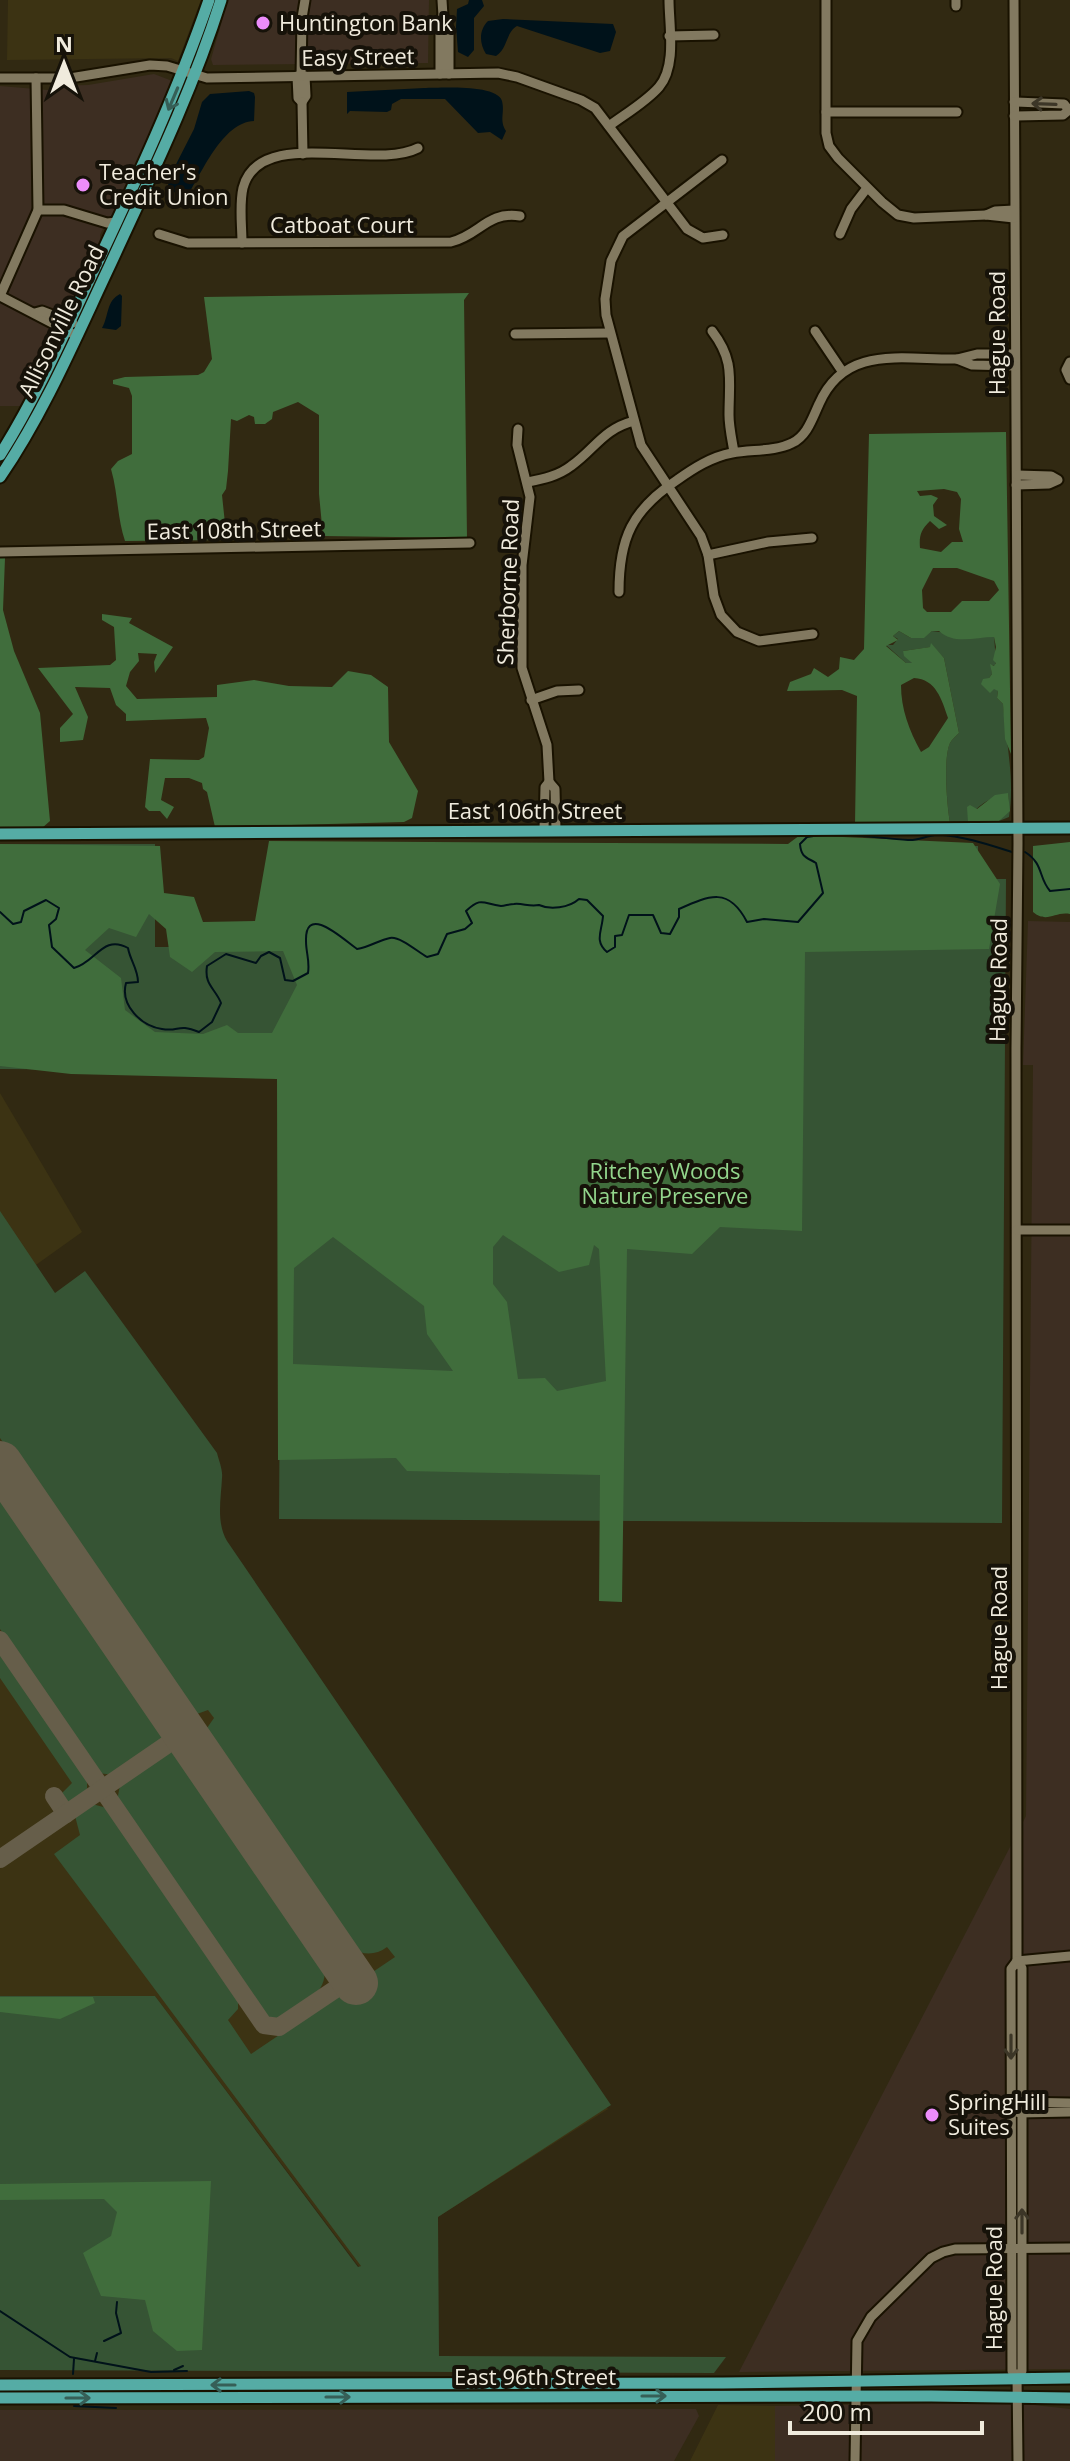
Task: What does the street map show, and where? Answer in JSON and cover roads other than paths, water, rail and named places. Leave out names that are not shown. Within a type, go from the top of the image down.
[{"type":"main road","name":"Allisonville Road","points":[[0,477],[36,419],[109,239],[190,75],[209,0]]},
{"type":"main road","name":"Allisonville Road","points":[[0,455],[73,329],[190,75],[221,0]]},
{"type":"main road","name":"East 106th Street","points":[[0,834],[1070,828]]},
{"type":"main road","name":"East 96th Street","points":[[0,2385],[790,2383],[1070,2378]]},
{"type":"main road","points":[[748,2397],[751,2390],[790,2383]]},
{"type":"main road","points":[[551,2397],[584,2391],[622,2391],[626,2384]]},
{"type":"main road","name":"East 96th Street","points":[[0,2398],[1070,2398]]},
{"type":"street","points":[[303,154],[302,102],[298,98],[305,0]]},
{"type":"street","points":[[442,0],[443,16],[449,30],[445,74]]},
{"type":"street","points":[[609,126],[659,87],[668,65],[669,0]]},
{"type":"street","points":[[826,0],[826,133],[829,146],[893,212],[907,217],[965,218],[995,211],[1014,214]]},
{"type":"street","name":"Hague Road","points":[[1014,0],[1018,828],[1017,1961],[1011,1969],[1022,2371],[1017,2377],[1018,2461]]},
{"type":"street","points":[[669,36],[714,35]]},
{"type":"street","name":"Easy Street","points":[[0,78],[79,77],[150,65],[167,66],[190,75],[498,73],[517,77],[585,101],[595,108],[692,233],[711,238],[723,235]]},
{"type":"street","points":[[36,78],[38,210],[0,296],[35,313],[42,311],[73,329]]},
{"type":"street","points":[[1014,102],[1064,104],[1070,110],[1063,115],[1014,116]]},
{"type":"street","points":[[826,112],[957,112]]},
{"type":"street","points":[[242,243],[242,194],[251,171],[271,157],[397,154],[418,148]]},
{"type":"street","points":[[722,160],[628,231],[615,249],[605,304],[610,333],[647,456],[699,532],[708,555],[721,615],[732,629],[759,641],[813,634]]},
{"type":"street","points":[[840,234],[851,209],[867,188]]},
{"type":"street","points":[[38,210],[64,210],[107,223],[117,222]]},
{"type":"street","name":"Catboat Court","points":[[159,234],[181,243],[451,242],[468,236],[494,217],[508,214],[520,216]]},
{"type":"street","points":[[82,216],[104,229],[109,239]]},
{"type":"street","points":[[712,331],[725,351],[730,368],[729,417],[734,452]]},
{"type":"street","points":[[815,331],[842,371]]},
{"type":"street","points":[[515,334],[610,333]]},
{"type":"street","points":[[619,592],[620,555],[629,529],[645,505],[667,486],[703,464],[734,452],[780,447],[800,438],[826,389],[842,371],[860,362],[876,360],[957,359],[977,354],[1015,354]]},
{"type":"street","points":[[957,359],[972,365],[1015,366]]},
{"type":"street","points":[[1070,362],[1066,370],[1070,379]]},
{"type":"street","points":[[528,482],[551,477],[568,468],[605,433],[634,421]]},
{"type":"street","name":"Sherborne Road","points":[[518,429],[517,445],[528,482],[530,508],[522,565],[522,668],[547,745],[549,782],[555,789],[550,830]]},
{"type":"street","points":[[1016,480],[1049,484],[1070,480]]},
{"type":"street","points":[[708,555],[759,543],[812,538]]},
{"type":"street","name":"East 108th Street","points":[[0,552],[470,543]]},
{"type":"street","points":[[531,700],[557,691],[579,690]]},
{"type":"street","points":[[1017,1230],[1070,1230]]},
{"type":"street","points":[[1017,1961],[1070,1956]]},
{"type":"street","points":[[1017,2108],[1070,2103]]},
{"type":"street","points":[[1017,2108],[1070,2112]]},
{"type":"street","points":[[855,2461],[855,2380],[859,2333],[871,2317],[931,2258],[951,2249],[1070,2248]]},
{"type":"waterway","points":[[0,912],[13,924],[21,922],[24,911],[46,900],[59,908],[56,919],[49,925],[52,947],[74,968],[112,944],[128,948],[138,977],[138,982],[126,983],[125,991],[134,1013],[154,1027],[168,1030],[186,1028],[199,1032],[212,1022],[221,1003],[209,982],[207,966],[226,954],[256,963],[269,952],[280,958],[285,980],[293,981],[308,973],[306,941],[307,930],[312,925],[327,927],[357,949],[394,938],[427,957],[438,954],[447,934],[465,929],[472,923],[466,911],[476,904],[554,908],[579,899],[587,900],[603,916],[600,940],[607,952],[615,947],[615,936],[622,935],[629,915],[653,915],[661,933],[670,934],[679,917],[679,909],[709,898],[718,897],[733,903],[747,922],[764,919],[798,922],[823,893],[816,863],[802,852],[800,844],[807,837],[844,835],[912,840],[934,835],[948,836],[1012,852]]},
{"type":"waterway","points":[[1025,852],[1035,861],[1050,891],[1070,889]]},
{"type":"waterway","points":[[104,2341],[121,2333],[117,2302]]},
{"type":"waterway","points":[[0,2311],[70,2357],[151,2372],[187,2371]]},
{"type":"waterway","points":[[95,2361],[97,2353]]},
{"type":"waterway","points":[[73,2374],[74,2359]]},
{"type":"waterway","points":[[174,2370],[183,2366]]},
{"type":"waterway","points":[[74,2406],[116,2408]]},
{"type":"place","name":"Huntington Bank","points":[[263,23]]},
{"type":"place","name":"Teacher's Credit Union","points":[[83,185]]},
{"type":"place","name":"SpringHill Suites","points":[[932,2115]]},
{"type":"park label","name":"Ritchey Woods Nature Preserve","points":[[665,1184]]}]
